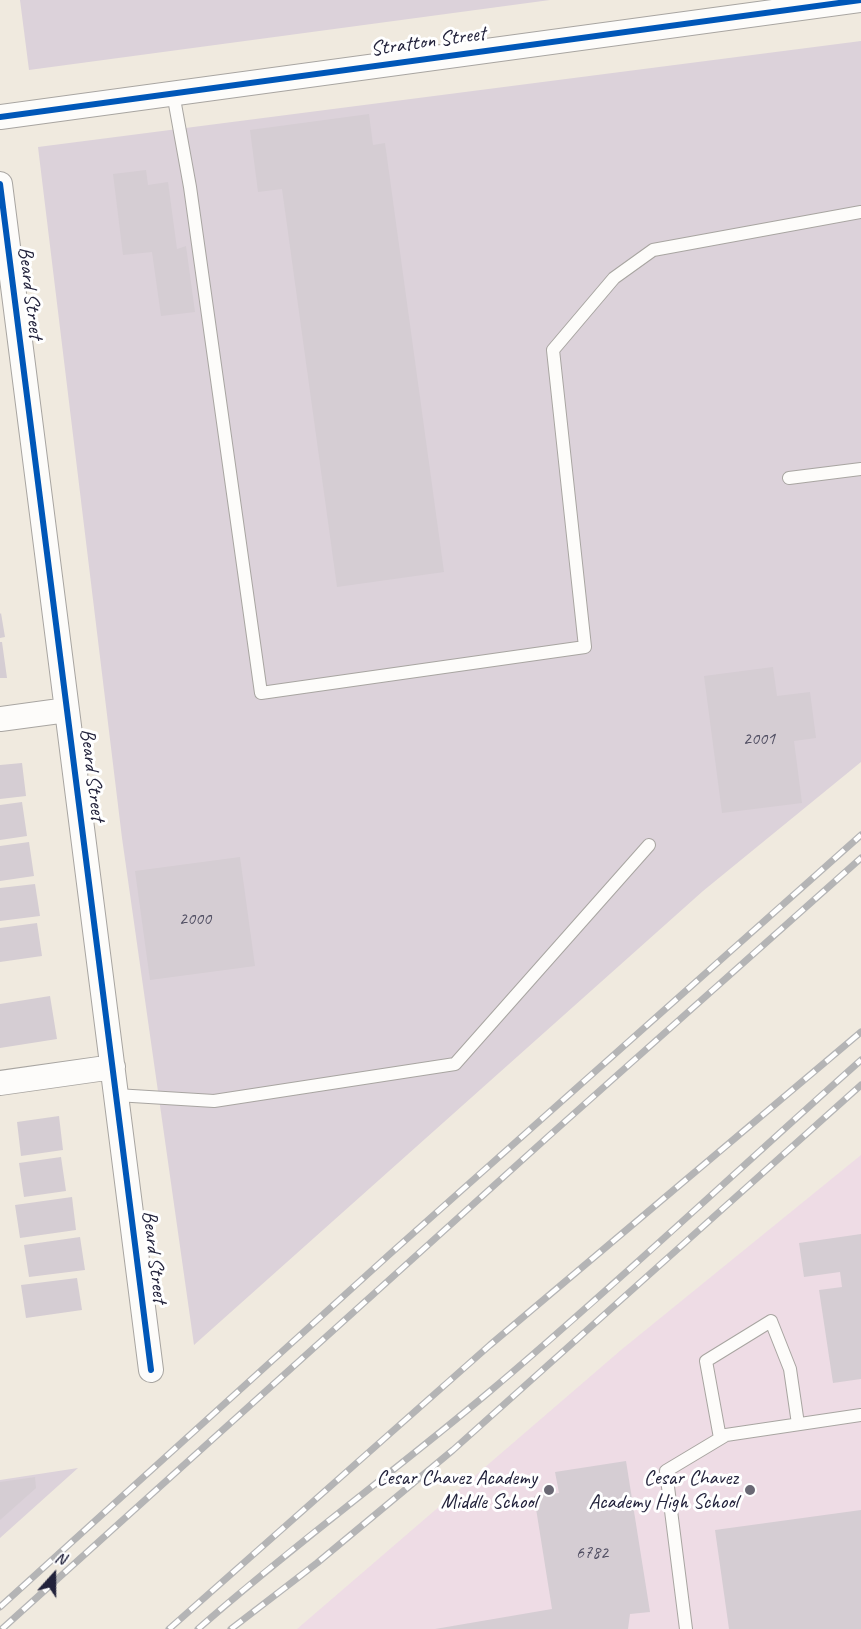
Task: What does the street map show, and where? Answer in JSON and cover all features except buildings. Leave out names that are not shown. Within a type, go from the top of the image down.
[{"type":"street","name":"Stratton Street","points":[[0,117],[861,0]]},
{"type":"street","name":"Beard Street","points":[[0,184],[11,354],[67,710],[151,1370]]},
{"type":"street","points":[[0,719],[67,710]]},
{"type":"street","points":[[0,1083],[113,1068]]},
{"type":"lane","points":[[173,93],[190,186],[261,693],[585,647],[553,350],[615,278],[653,250],[861,212]]},
{"type":"lane","points":[[789,478],[861,469]]},
{"type":"lane","points":[[116,1095],[214,1101],[455,1064],[649,845]]},
{"type":"lane","points":[[720,1438],[706,1361],[771,1321],[790,1369],[798,1424]]},
{"type":"lane","points":[[687,1629],[666,1471],[726,1435],[861,1415]]},
{"type":"shaded area","points":[[20,0],[550,0],[29,70]]},
{"type":"shaded area","points":[[861,41],[861,762],[703,891],[194,1345],[122,838],[38,147]]},
{"type":"shaded area","name":"Cesar Chavez Academy High School","points":[[861,1155],[861,1629],[297,1629],[621,1350]]},
{"type":"shaded area","points":[[78,1468],[0,1538],[0,1480]]},
{"type":"railway","points":[[0,1607],[391,1253],[861,835]]},
{"type":"railway","points":[[2,1629],[861,858]]},
{"type":"railway","points":[[169,1629],[490,1345],[861,1032]]},
{"type":"railway","points":[[198,1629],[536,1352],[861,1060]]},
{"type":"railway","points":[[231,1629],[317,1563],[453,1450],[861,1085]]},
{"type":"cycle path","points":[[0,117],[861,0]]},
{"type":"cycle path","points":[[0,184],[151,1370]]},
{"type":"place","name":"Cesar Chavez Academy Middle School","points":[[549,1490]]},
{"type":"place","name":"Cesar Chavez Academy High School","points":[[750,1490]]}]
